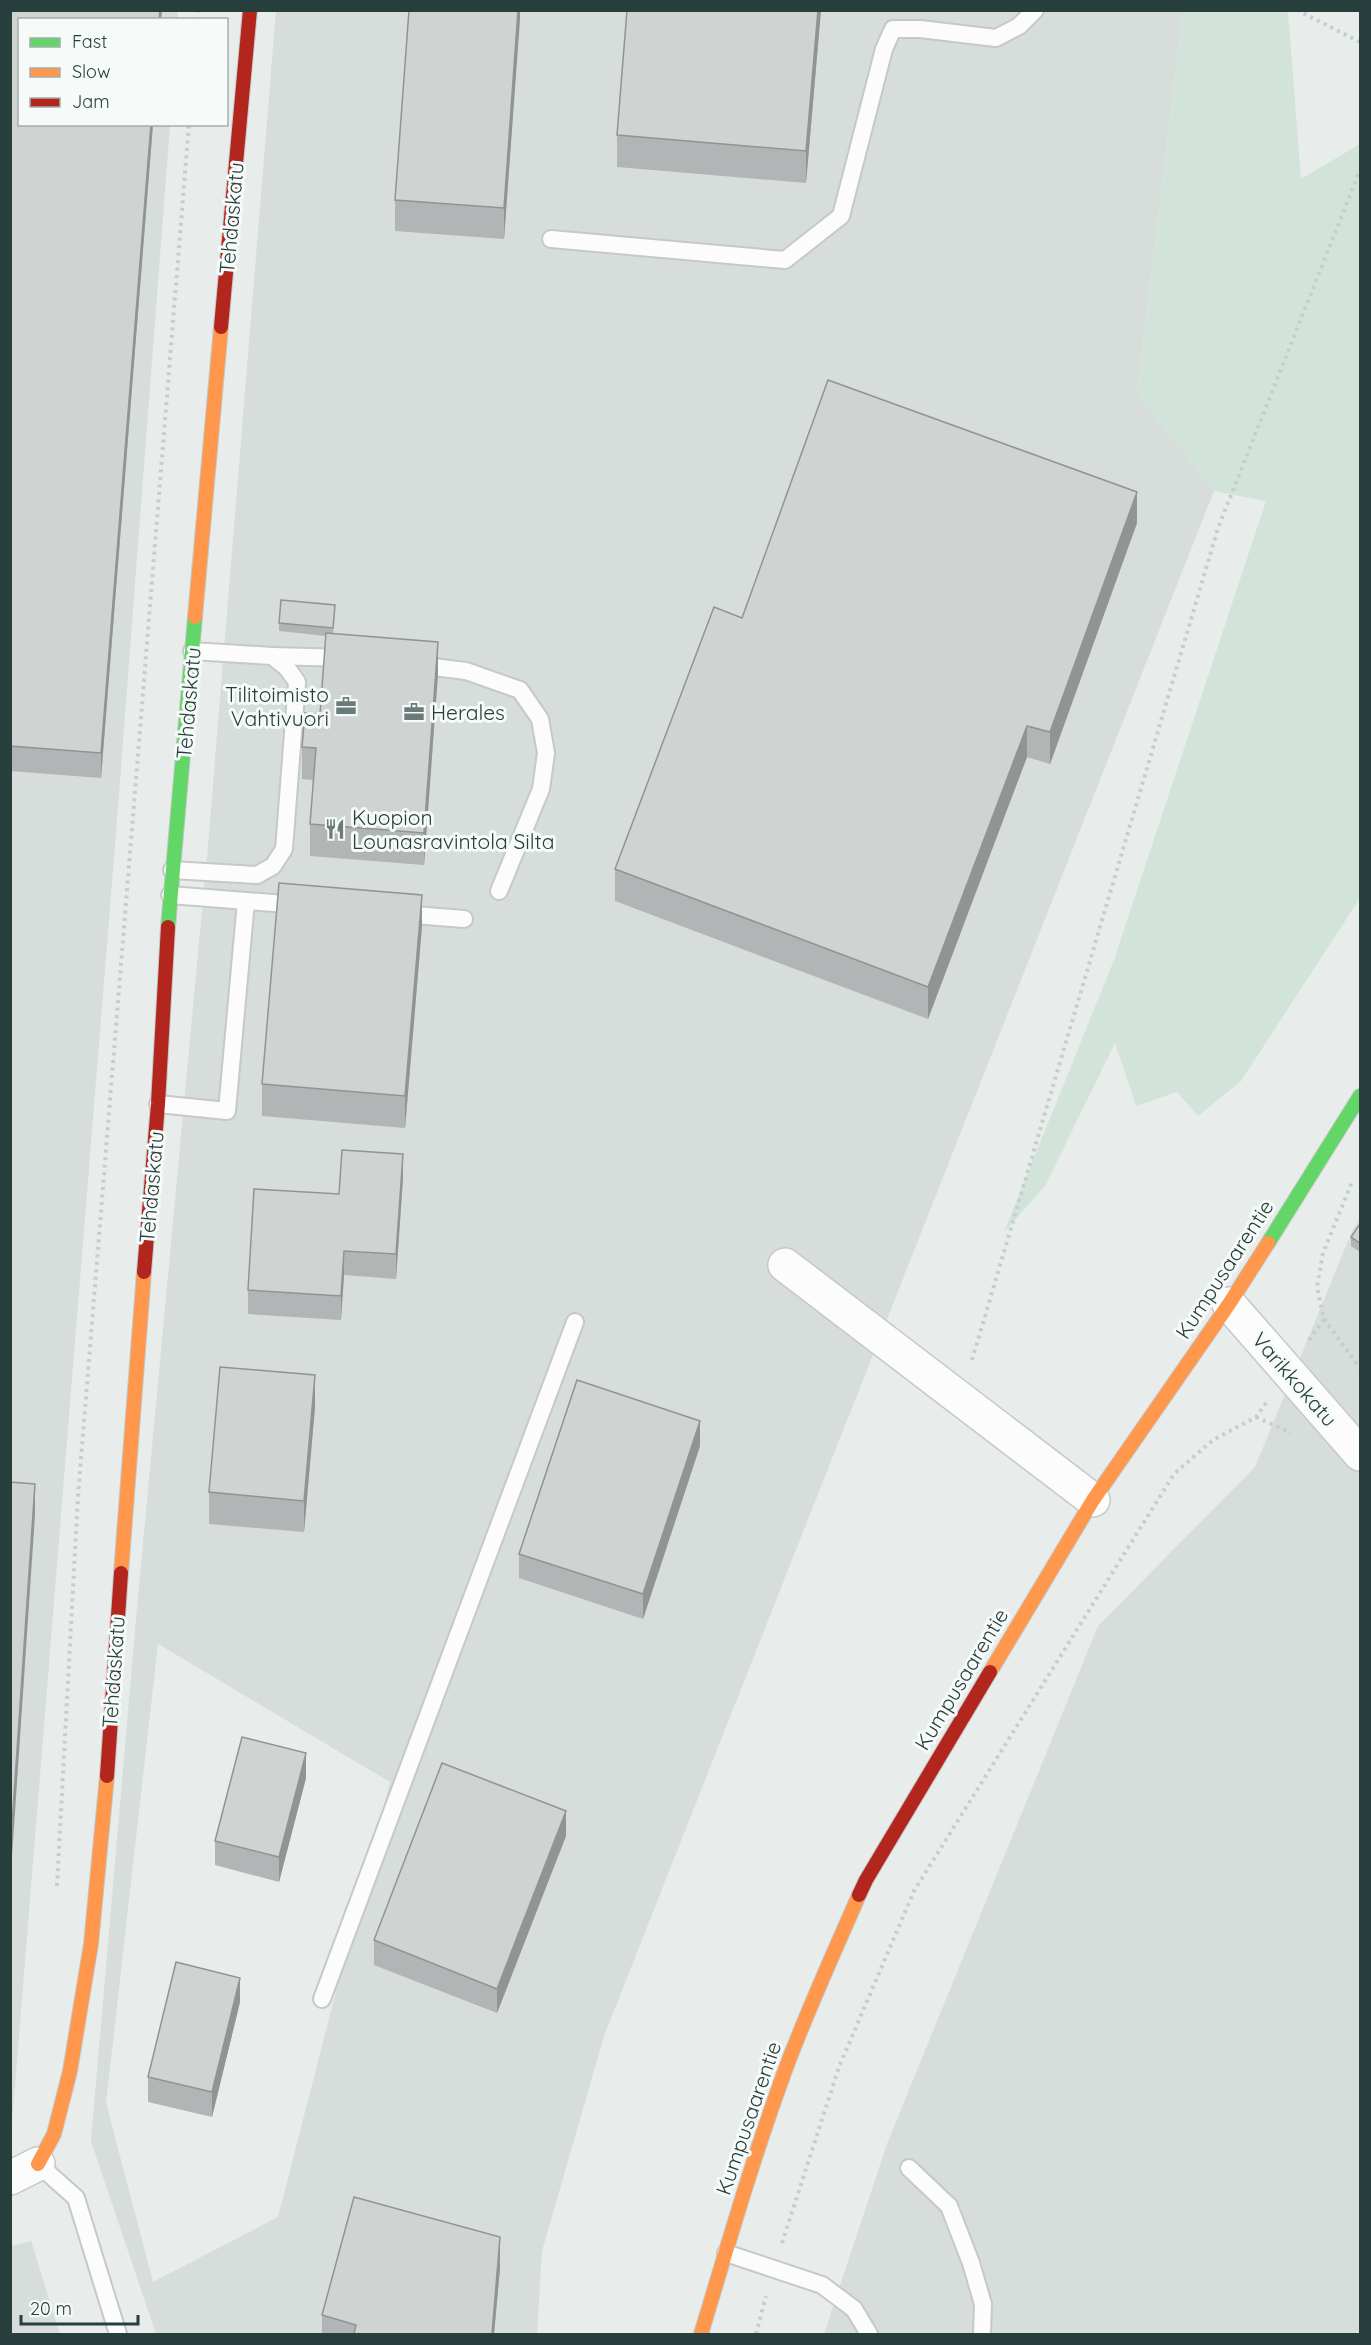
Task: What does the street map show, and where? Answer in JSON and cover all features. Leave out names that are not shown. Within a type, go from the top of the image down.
[{"type":"street","name":"Tehdaskatu","points":[[24,2171],[54,2134],[70,2071],[91,1944],[103,1832],[139,1328],[158,1104],[172,870],[250,10]]},
{"type":"street","name":"Kumpusaarentie","points":[[701,2334],[747,2182],[783,2076],[811,2004],[866,1880],[1093,1500],[1228,1304],[1360,1096]]},
{"type":"street","points":[[784,1265],[1093,1500]]},
{"type":"street","name":"Varikkokatu","points":[[1228,1304],[1360,1454]]},
{"type":"lane","points":[[551,239],[785,260],[841,216],[884,49],[893,29],[920,29],[996,38],[1019,26],[1035,10]]},
{"type":"lane","points":[[192,651],[364,658]]},
{"type":"lane","points":[[172,870],[257,876],[273,866],[284,849],[297,682],[287,668],[272,656]]},
{"type":"lane","points":[[398,662],[465,671],[519,690],[540,719],[546,753],[542,789],[499,891]]},
{"type":"lane","points":[[170,895],[315,907]]},
{"type":"lane","points":[[158,1104],[227,1112],[246,901]]},
{"type":"lane","points":[[384,912],[465,919]]},
{"type":"lane","points":[[322,1999],[575,1322]]},
{"type":"lane","points":[[909,2168],[949,2206],[983,2304],[982,2334]]},
{"type":"lane","name":"Tehdaskatu","points":[[24,2171],[76,2198],[118,2334]]},
{"type":"lane","points":[[726,2253],[822,2285],[854,2309],[869,2334]]},
{"type":"path","points":[[1297,10],[1360,42]]},
{"type":"path","points":[[57,1898],[78,1496],[189,126]]},
{"type":"path","points":[[961,1399],[1218,528],[1360,170]]},
{"type":"path","points":[[1352,1181],[1323,1252],[1317,1287],[1324,1319],[1360,1368]]},
{"type":"path","points":[[756,2334],[774,2269],[839,2067],[914,1891],[1174,1474],[1213,1440],[1256,1418],[1324,1319]]},
{"type":"shaded area","points":[[11,11],[178,11],[178,18],[18,18],[18,126],[170,126],[116,833],[11,2135]]},
{"type":"shaded area","points":[[276,11],[1183,11],[1137,393],[1214,491],[604,2036],[542,2251],[537,2334],[156,2334],[91,2141],[136,1619],[208,846]],"holes":[[[158,1644],[390,1782],[278,2217],[153,2282],[106,2103]]]},
{"type":"shaded area","points":[[1360,1218],[1360,2334],[824,2334],[887,2144],[1098,1626],[1255,1467],[1353,1229]]},
{"type":"shaded area","points":[[31,2241],[60,2334],[11,2334],[11,2246]]},
{"type":"green space","points":[[1183,11],[1288,11],[1301,179],[1360,144],[1360,898],[1241,1081],[1198,1116],[1177,1092],[1136,1106],[1115,1043],[1045,1186],[1004,1232],[1114,960],[1266,501],[1214,491],[1137,393]]},
{"type":"building","points":[[10,10],[160,10],[159,18],[18,18],[18,126],[151,126],[101,753],[10,746]]},
{"type":"building","points":[[409,10],[518,10],[504,208],[395,200]]},
{"type":"building","points":[[627,10],[818,10],[806,151],[617,135]]},
{"type":"building","points":[[828,380],[1137,492],[1050,732],[1027,726],[928,987],[615,869],[714,607],[742,618]]},
{"type":"building","points":[[281,600],[335,605],[333,628],[279,623]]},
{"type":"building","points":[[326,633],[438,642],[424,833],[310,824],[316,748],[302,747],[305,713],[320,714]]},
{"type":"building","points":[[279,883],[422,895],[405,1096],[262,1084]]},
{"type":"building","points":[[342,1150],[403,1154],[396,1254],[344,1251],[341,1296],[248,1290],[254,1189],[339,1194]]},
{"type":"building","points":[[1360,1224],[1360,1243],[1351,1237]]},
{"type":"building","points":[[220,1367],[315,1375],[304,1501],[209,1492]]},
{"type":"building","points":[[577,1380],[700,1421],[643,1594],[519,1554]]},
{"type":"building","points":[[10,1482],[35,1484],[10,1854]]},
{"type":"building","points":[[242,1737],[306,1753],[279,1857],[215,1841]]},
{"type":"building","points":[[442,1763],[566,1811],[497,1989],[374,1940]]},
{"type":"building","points":[[176,1962],[240,1978],[212,2092],[148,2077]]},
{"type":"building","points":[[354,2197],[500,2237],[492,2334],[354,2334],[356,2325],[322,2315]]},
{"type":"traffic: fast","points":[[168,927],[195,617]]},
{"type":"traffic: fast","points":[[1268,1243],[1360,1096]]},
{"type":"traffic: slow","points":[[195,617],[221,327]]},
{"type":"traffic: slow","points":[[990,1672],[1093,1500],[1229,1304],[1268,1243]]},
{"type":"traffic: slow","points":[[121,1573],[144,1272]]},
{"type":"traffic: slow","points":[[38,2164],[54,2134],[70,2071],[91,1944],[107,1776]]},
{"type":"traffic: slow","points":[[701,2334],[750,2172],[783,2076],[859,1895]]},
{"type":"traffic: jam","points":[[221,327],[250,10]]},
{"type":"traffic: jam","points":[[144,1272],[158,1104],[168,927]]},
{"type":"traffic: jam","points":[[107,1776],[121,1573]]},
{"type":"traffic: jam","points":[[859,1895],[990,1672]]},
{"type":"place","name":"Tilitoimisto Vahtivuori","points":[[346,706]]},
{"type":"place","name":"Herales","points":[[414,712]]},
{"type":"place","name":"Kuopion Lounasravintola Silta","points":[[335,829]]}]
